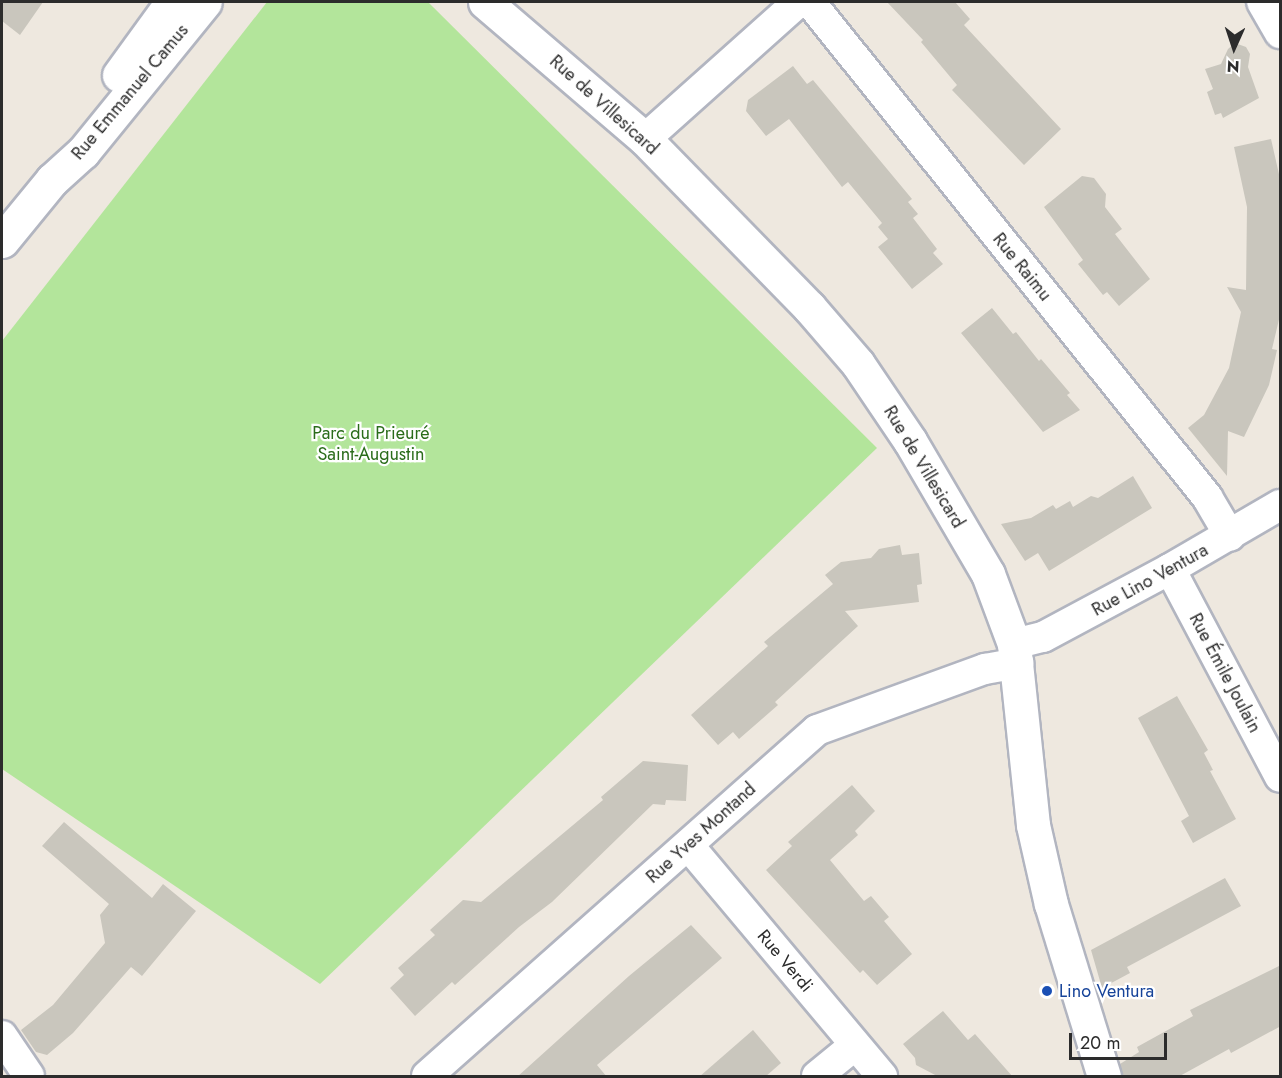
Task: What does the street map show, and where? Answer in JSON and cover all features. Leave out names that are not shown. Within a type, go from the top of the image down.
[{"type":"street","name":"Rue Emmanuel Camus","points":[[52,180],[68,145],[172,2]]},
{"type":"street","name":"Rue Emmanuel Camus","points":[[2,241],[52,180],[83,152],[205,2]]},
{"type":"street","name":"Rue de Villesicard","points":[[485,2],[645,139],[809,307],[858,364],[910,441],[988,574],[1016,653],[1034,825],[1051,904],[1104,1077]]},
{"type":"street","points":[[645,139],[798,2]]},
{"type":"street","name":"Rue Raimu","points":[[810,2],[1206,497],[1230,536]]},
{"type":"street","points":[[1262,2],[1281,33]]},
{"type":"street","name":"Rue Lino Ventura","points":[[1016,653],[1230,536],[1281,504]]},
{"type":"street","name":"Rue Émile Joulain","points":[[1170,569],[1281,777]]},
{"type":"street","name":"Rue Yves Montand","points":[[427,1077],[817,730],[985,669],[1016,653]]},
{"type":"street","name":"Rue Verdi","points":[[688,845],[882,1077]]},
{"type":"street","points":[[2,1036],[28,1077]]},
{"type":"street","points":[[817,1077],[855,1045]]},
{"type":"green space","name":"Parc du Prieuré Saint-Augustin","points":[[267,2],[428,2],[877,448],[320,984],[2,769],[2,341]]},
{"type":"building","points":[[2,2],[43,2],[20,35],[2,21]]},
{"type":"building","points":[[887,2],[955,2],[970,19],[964,25],[1061,129],[1024,165],[952,90],[957,85],[921,42],[923,40]]},
{"type":"building","points":[[1235,43],[1246,47],[1250,54],[1248,67],[1259,98],[1223,118],[1221,113],[1215,115],[1207,92],[1213,89],[1205,69],[1221,64],[1228,49]]},
{"type":"building","points":[[793,66],[807,84],[813,80],[912,199],[908,202],[918,214],[913,218],[937,249],[933,253],[943,264],[912,289],[878,247],[888,239],[878,227],[882,223],[848,182],[842,187],[789,119],[766,136],[746,111],[748,100]]},
{"type":"building","points":[[1271,139],[1281,183],[1281,311],[1272,349],[1277,350],[1269,385],[1244,437],[1228,431],[1227,476],[1188,428],[1204,415],[1229,368],[1241,312],[1227,287],[1246,290],[1247,207],[1234,147]]},
{"type":"building","points":[[1082,176],[1094,178],[1106,194],[1105,207],[1122,229],[1115,234],[1150,279],[1119,306],[1107,292],[1103,295],[1078,264],[1083,260],[1044,207]]},
{"type":"building","points":[[992,308],[1013,334],[1016,332],[1039,361],[1041,359],[1070,393],[1067,395],[1080,410],[1043,432],[961,333]]},
{"type":"building","points":[[1133,476],[1152,508],[1049,571],[1038,553],[1025,561],[1001,524],[1031,518],[1053,505],[1056,509],[1070,501],[1073,507],[1091,496],[1098,498]]},
{"type":"building","points":[[900,545],[902,555],[919,553],[922,584],[917,585],[919,602],[845,611],[858,626],[775,702],[778,705],[739,739],[733,732],[718,745],[691,715],[768,646],[764,642],[833,584],[825,575],[841,562],[871,558],[879,549]]},
{"type":"building","points":[[1177,696],[1208,750],[1204,753],[1213,770],[1210,771],[1236,819],[1193,843],[1181,821],[1189,816],[1138,718]]},
{"type":"building","points":[[643,761],[688,765],[686,801],[666,800],[665,805],[653,804],[552,902],[519,927],[455,985],[452,982],[415,1016],[390,988],[404,975],[398,968],[435,935],[430,930],[463,900],[481,902],[603,800],[601,797]]},
{"type":"building","points":[[852,785],[875,811],[855,831],[858,835],[830,860],[864,901],[871,896],[889,917],[884,921],[912,954],[877,985],[863,970],[860,973],[766,870],[792,846],[788,842]]},
{"type":"building","points":[[64,822],[152,898],[163,884],[196,911],[142,976],[131,967],[73,1033],[47,1055],[36,1052],[21,1030],[53,1005],[105,943],[100,915],[109,904],[42,846]]},
{"type":"building","points":[[1225,878],[1241,906],[1127,967],[1130,973],[1102,988],[1091,950]]},
{"type":"building","points":[[691,925],[722,958],[597,1065],[607,1077],[517,1077],[629,976]]},
{"type":"building","points":[[1281,965],[1281,1026],[1231,1053],[1229,1049],[1178,1077],[1122,1077],[1120,1064],[1139,1052],[1137,1047],[1193,1016],[1190,1010]]},
{"type":"building","points":[[943,1011],[968,1040],[975,1034],[1013,1077],[939,1077],[916,1065],[915,1058],[903,1044]]},
{"type":"building","points":[[753,1030],[781,1063],[765,1077],[699,1077]]},
{"type":"place","name":"Lino Ventura","points":[[1047,991]]}]
